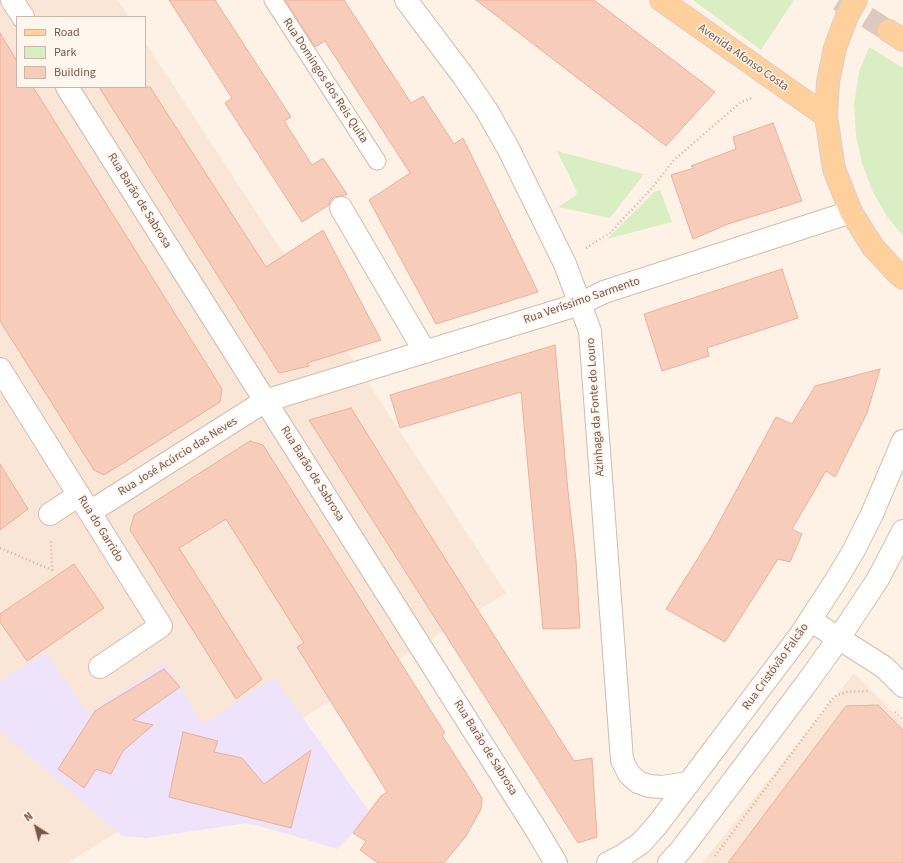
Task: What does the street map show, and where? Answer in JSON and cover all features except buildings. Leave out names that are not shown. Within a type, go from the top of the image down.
[{"type":"main road","name":"Avenida Afonso Costa","points":[[661,0],[826,116]]},
{"type":"main road","points":[[856,0],[847,16],[835,48],[828,82],[826,116],[834,169],[851,212],[873,247],[903,278]]},
{"type":"street","points":[[12,0],[22,16]]},
{"type":"street","name":"Azinhaga da Fonte do Louro","points":[[406,0],[464,77],[487,111],[508,148],[564,264],[590,331],[622,760],[629,774],[638,782],[649,786],[662,788],[689,783]]},
{"type":"street","name":"Rua Barão de Sabrosa","points":[[68,88],[529,817],[556,863]]},
{"type":"street","points":[[341,208],[425,352]]},
{"type":"street","name":"Rua Veríssimo Sarmento","points":[[265,401],[580,304],[604,292],[851,212]]},
{"type":"street","name":"Rua do Garrido","points":[[0,369],[161,626],[100,667]]},
{"type":"street","name":"Rua José Acúrcio das Neves","points":[[50,514],[84,503],[265,401]]},
{"type":"street","name":"Rua Cristóvão Falcão","points":[[608,863],[622,856],[641,843],[657,826],[801,634],[854,550],[872,514],[903,440]]},
{"type":"street","points":[[674,859],[839,638],[878,579],[903,530]]},
{"type":"street","points":[[810,620],[884,667],[903,686]]},
{"type":"lane","name":"Rua Domingos dos Reis Quita","points":[[273,0],[378,161]]},
{"type":"path","points":[[564,264],[576,254],[610,233],[652,188],[674,160],[741,102],[758,95],[769,76]]},
{"type":"path","points":[[0,548],[52,570],[50,514]]},
{"type":"path","points":[[715,856],[833,698],[847,692],[863,691],[874,693]]},
{"type":"path","points":[[893,710],[903,720]]},
{"type":"shaded area","points":[[0,0],[118,0],[128,16],[16,16],[16,88],[146,88],[146,44],[506,593],[67,863],[0,863]]},
{"type":"shaded area","points":[[46,652],[88,714],[165,663],[203,724],[274,677],[369,811],[353,833],[337,849],[247,823],[146,838],[122,836],[0,731],[0,681]]},
{"type":"shaded area","points":[[854,673],[903,723],[903,863],[702,863]]},
{"type":"green space","points":[[693,0],[794,0],[761,50]]},
{"type":"green space","points":[[869,47],[903,68],[903,236],[886,215],[872,190],[862,163],[856,136],[854,104],[859,72]]},
{"type":"green space","points":[[557,151],[644,174],[610,218],[558,207],[575,196],[577,192]]},
{"type":"green space","points":[[660,190],[672,222],[607,239],[654,192]]},
{"type":"tunnel","points":[[839,0],[889,31]]}]
